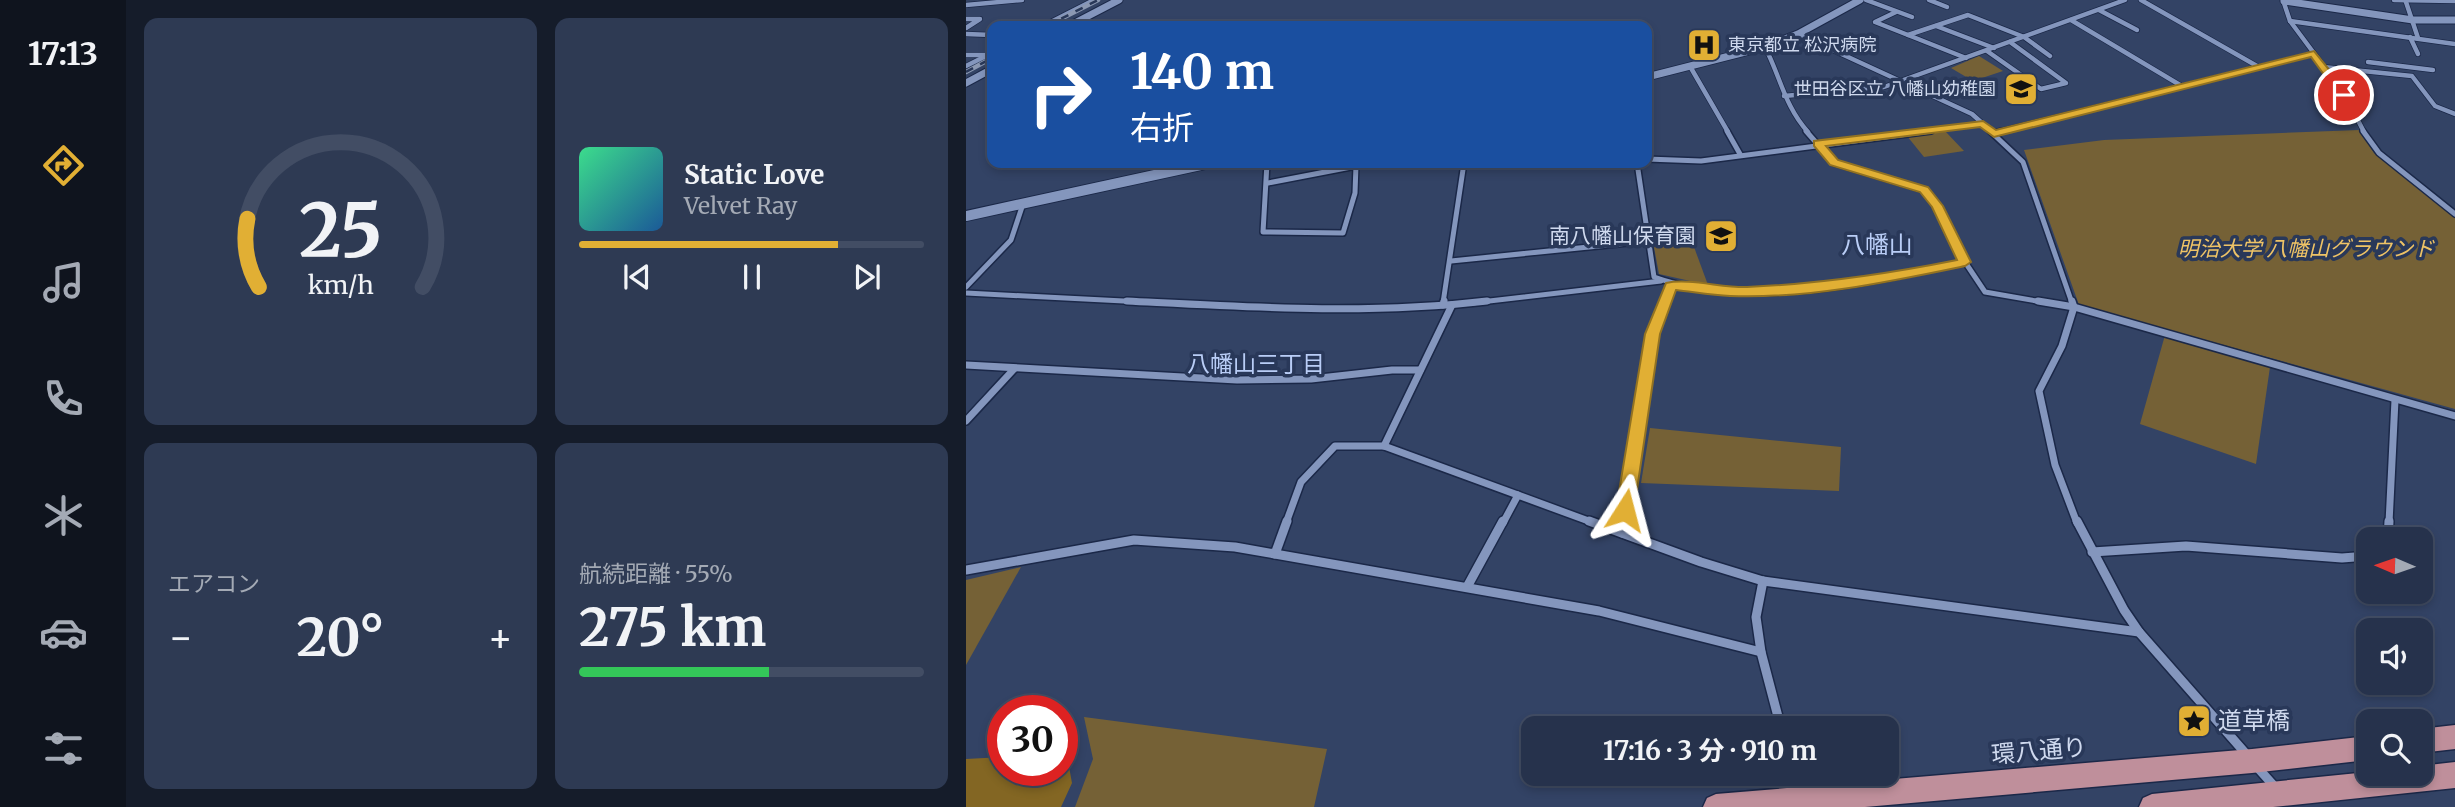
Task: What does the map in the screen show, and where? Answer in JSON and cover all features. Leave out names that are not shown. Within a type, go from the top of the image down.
[{"type":"main road","points":[[2433,740],[2455,737]]},
{"type":"main road","name":"環八通り","points":[[1716,807],[2252,761],[2356,749]]},
{"type":"main road","points":[[2152,807],[2287,800],[2455,775]]},
{"type":"street","points":[[967,6],[974,0]]},
{"type":"street","points":[[967,6],[1022,0]]},
{"type":"street","points":[[1053,21],[1094,0]]},
{"type":"street","points":[[1079,21],[1119,0]]},
{"type":"street","points":[[1652,76],[1765,47],[1798,34],[1860,0]]},
{"type":"street","points":[[1866,0],[1912,18]]},
{"type":"street","points":[[1929,0],[1947,7]]},
{"type":"street","points":[[1784,96],[1884,87],[2125,0]]},
{"type":"street","points":[[2141,0],[2258,66]]},
{"type":"street","points":[[2454,213],[2379,153],[2363,131],[2344,95],[2290,21],[2283,0],[2413,20],[2455,20]]},
{"type":"street","points":[[2394,0],[2455,1]]},
{"type":"street","points":[[2406,2],[2418,38]]},
{"type":"street","points":[[2099,10],[2137,30]]},
{"type":"street","points":[[1896,12],[1875,22],[1967,59]]},
{"type":"street","points":[[1908,35],[1968,15],[2024,37],[2050,56]]},
{"type":"street","points":[[966,19],[980,19],[966,28]]},
{"type":"street","points":[[2071,20],[2180,85]]},
{"type":"street","points":[[2290,21],[2455,44]]},
{"type":"street","points":[[1935,26],[1994,48]]},
{"type":"street","points":[[966,34],[987,35]]},
{"type":"street","points":[[1798,34],[1972,114],[2023,162],[2074,307],[2062,346],[2039,391],[2055,465],[2069,506],[2124,610],[2139,632],[2287,800]]},
{"type":"street","points":[[2410,37],[2418,54]]},
{"type":"street","points":[[1987,51],[2040,89],[2066,83],[2010,42]]},
{"type":"street","points":[[1765,47],[1779,74],[1784,96],[1795,118],[1834,163],[1924,190],[1937,206],[1965,262],[1986,292],[2074,307],[2455,416]]},
{"type":"street","points":[[966,55],[987,54]]},
{"type":"street","points":[[1994,134],[2180,85],[2314,54]]},
{"type":"street","points":[[966,66],[987,56]]},
{"type":"street","points":[[2368,62],[2434,70]]},
{"type":"street","points":[[2405,66],[2435,106],[2455,114]]},
{"type":"street","points":[[2323,67],[2412,76]]},
{"type":"street","points":[[1691,68],[1740,154]]},
{"type":"street","points":[[966,83],[987,72]]},
{"type":"street","points":[[1652,159],[1701,161],[1983,124]]},
{"type":"street","points":[[966,216],[1187,168]]},
{"type":"street","points":[[1267,168],[1263,233],[1343,233],[1355,194],[1358,168]]},
{"type":"street","points":[[1268,183],[1340,168]]},
{"type":"street","points":[[1384,446],[1448,305],[1457,195],[1463,168]]},
{"type":"street","points":[[1638,168],[1654,277],[1671,286],[1730,292],[1791,289],[1885,279],[1965,262]]},
{"type":"street","points":[[966,287],[1011,240],[1023,204]]},
{"type":"street","points":[[1451,261],[1648,241]]},
{"type":"street","points":[[966,293],[1311,310],[1448,305],[1661,281]]},
{"type":"street","points":[[1622,533],[1653,334],[1671,286]]},
{"type":"street","points":[[966,365],[1237,380],[1311,379],[1392,370],[1420,370]]},
{"type":"street","points":[[966,421],[1014,369]]},
{"type":"street","points":[[2389,527],[2395,400]]},
{"type":"street","points":[[1275,554],[1301,482],[1335,446],[1384,446],[1763,581],[2139,632]]},
{"type":"street","points":[[1468,587],[1518,495]]},
{"type":"street","points":[[966,570],[1034,555],[1134,540],[1235,547],[1599,611],[1761,652]]},
{"type":"street","points":[[2092,552],[2186,546],[2356,557]]},
{"type":"street","points":[[1763,581],[1756,617],[1761,652],[1778,716]]},
{"type":"street","points":[[1796,786],[1800,799]]},
{"type":"green space","points":[[1979,56],[2003,71],[1973,81],[1951,68]]},
{"type":"green space","name":"明治大学 八幡山グラウンド","points":[[2359,130],[2374,153],[2455,218],[2455,409],[2079,305],[2024,150],[2104,140]]},
{"type":"green space","points":[[1945,131],[1964,151],[1924,157],[1907,136]]},
{"type":"green space","points":[[1687,228],[1708,285],[1659,274],[1651,231]]},
{"type":"green space","points":[[2165,335],[2270,367],[2256,464],[2140,424]]},
{"type":"green space","points":[[1650,428],[1841,447],[1839,491],[1641,483]]},
{"type":"green space","points":[[1021,567],[966,665],[966,580]]},
{"type":"green space","points":[[1084,717],[1327,749],[1314,807],[1075,807],[1093,759]]},
{"type":"shaded area","points":[[987,758],[987,786],[1071,786],[1061,807],[966,807],[966,759]]},
{"type":"railway","points":[[1057,21],[1098,0]]},
{"type":"railway","points":[[966,72],[987,61]]},
{"type":"place","name":"東京都立 松沢病院","points":[[1704,45]]},
{"type":"place","name":"世田谷区立 八幡山幼稚園","points":[[2021,89]]},
{"type":"place","name":"南八幡山保育園","points":[[1721,236]]},
{"type":"place","name":"道草橋","points":[[2194,721]]},
{"type":"district","name":"八幡山","points":[[1877,245]]},
{"type":"district","name":"八幡山三丁目","points":[[1256,364]]},
{"type":"route","points":[[1625,510],[1653,334],[1671,286],[1730,292],[1853,284],[1965,262],[1937,206],[1924,190],[1834,163],[1818,144],[1983,124],[1994,134],[2180,85],[2314,54],[2344,95]]}]
